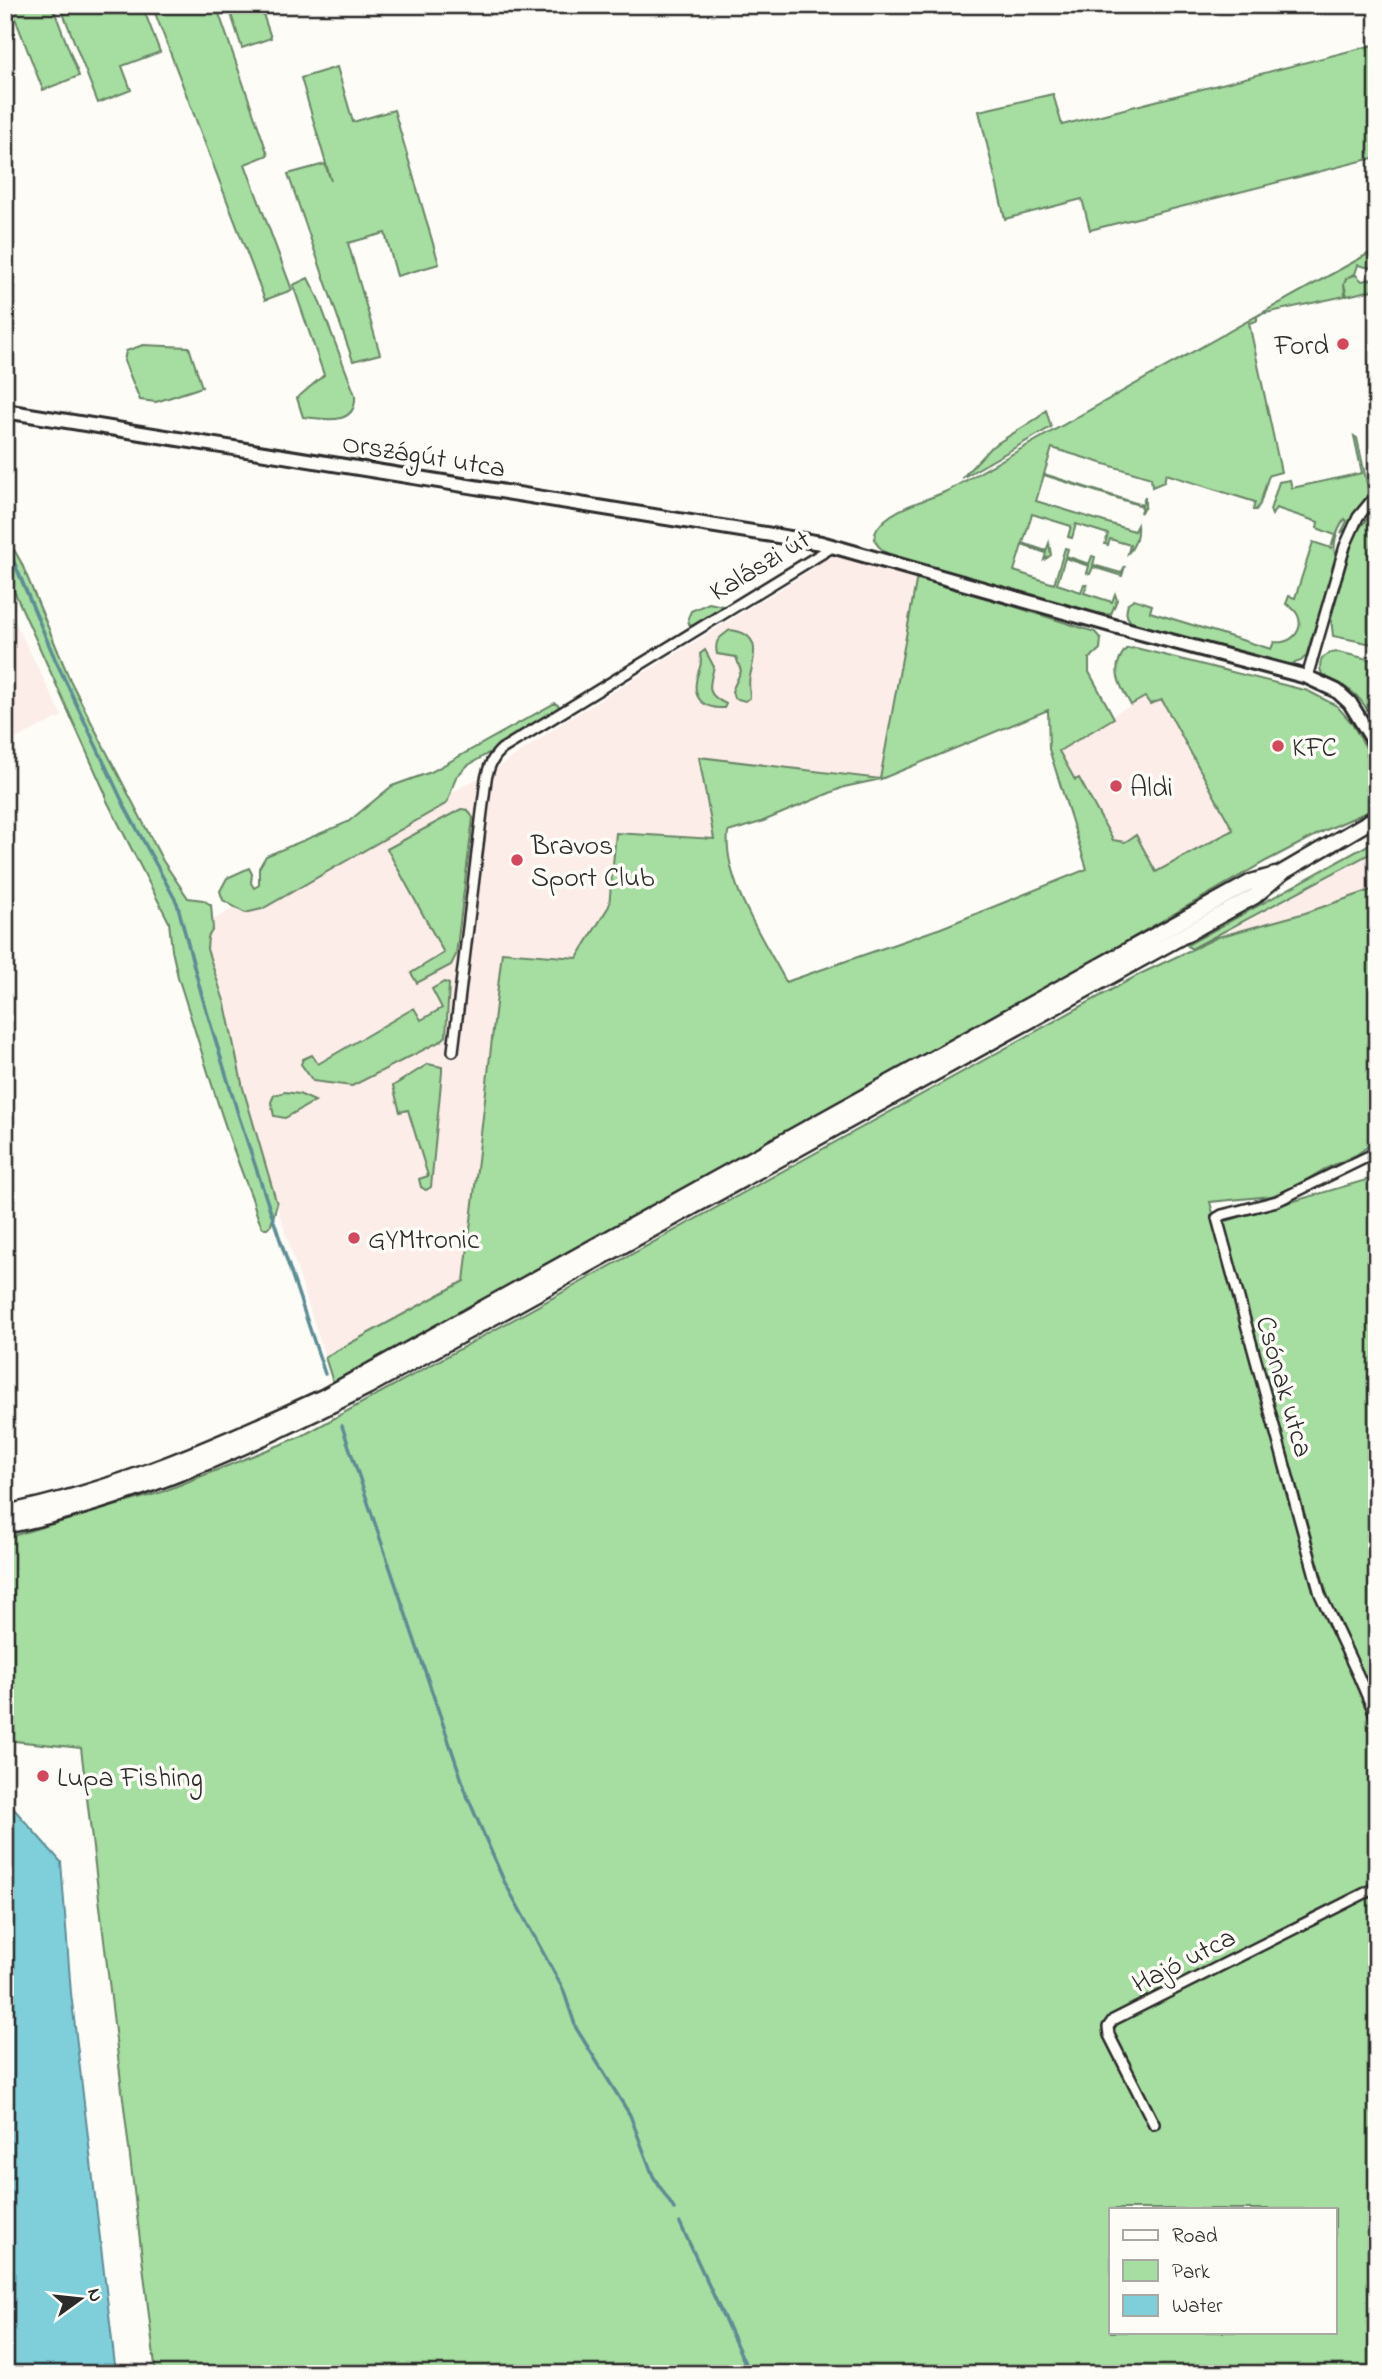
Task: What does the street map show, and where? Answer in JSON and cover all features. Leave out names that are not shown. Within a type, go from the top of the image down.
[{"type":"main road","name":"Országút utca","points":[[5,411],[834,546]]},
{"type":"main road","name":"Kalászi út","points":[[834,546],[1114,626],[1307,677],[1337,691],[1350,703],[1377,747]]},
{"type":"main road","points":[[5,1526],[95,1503],[162,1480],[233,1452],[367,1387],[1255,896],[1283,872],[1377,817]]},
{"type":"main road","points":[[5,1513],[90,1491],[156,1469],[229,1440],[323,1396],[1251,882],[1283,872]]},
{"type":"street","points":[[1307,677],[1345,546],[1358,517],[1377,494]]},
{"type":"street","name":"Kalászi út","points":[[453,1051],[486,779],[494,756],[834,546]]},
{"type":"street","name":"Csónak utca","points":[[1371,1155],[1287,1197],[1222,1215],[1217,1218],[1217,1225],[1320,1594],[1377,1719]]},
{"type":"street","name":"Hajó utca","points":[[1154,2124],[1109,2035],[1108,2027],[1113,2020],[1377,1887]]},
{"type":"shaded area","points":[[826,556],[850,557],[917,576],[881,779],[700,757],[714,839],[616,833],[609,906],[577,958],[502,952],[464,1281],[325,1357],[190,932],[497,768],[561,724],[813,569]]},
{"type":"shaded area","points":[[5,602],[62,716],[5,744]]},
{"type":"shaded area","points":[[1146,697],[1153,702],[1161,700],[1233,830],[1156,872],[1136,836],[1125,842],[1113,840],[1079,778],[1075,780],[1059,751],[1114,718],[1113,715]]},
{"type":"shaded area","points":[[1377,851],[1377,888],[1305,913],[1218,937]]},
{"type":"green space","points":[[10,5],[52,5],[79,76],[43,90]]},
{"type":"green space","points":[[60,5],[142,5],[160,52],[122,66],[131,90],[98,103]]},
{"type":"green space","points":[[152,5],[216,5],[268,155],[245,164],[292,290],[265,300]]},
{"type":"green space","points":[[228,5],[260,5],[271,38],[242,48]]},
{"type":"green space","points":[[1377,44],[1377,157],[1090,230],[1082,199],[1005,219],[979,111],[1053,94],[1062,125]]},
{"type":"green space","points":[[337,67],[353,122],[394,110],[439,264],[397,276],[385,233],[348,243],[380,354],[353,361],[288,174],[325,164],[331,181],[301,78]]},
{"type":"green space","points":[[1377,249],[1377,265],[1370,268],[1358,265],[1355,274],[1348,277],[1356,275],[1362,281],[1377,278],[1377,289],[1347,296],[1344,284],[1345,296],[1261,314],[1257,316],[1257,321],[1249,323],[1281,472],[1268,478],[1256,510],[1253,510],[1255,502],[1166,474],[1164,482],[1152,487],[1151,478],[1052,448],[1044,474],[1142,505],[1145,497],[1145,507],[1140,513],[1142,506],[1044,475],[1036,501],[1134,531],[1137,525],[1136,540],[1128,553],[1130,545],[1110,539],[1108,545],[1105,544],[1108,534],[1076,524],[1072,538],[1068,537],[1071,526],[1032,514],[1023,543],[1046,551],[1049,543],[1051,555],[1044,560],[1046,553],[1022,545],[1014,571],[1054,584],[1065,548],[1068,549],[1066,556],[1089,564],[1092,556],[1095,557],[1093,565],[1121,573],[1125,566],[1122,576],[1093,567],[1090,574],[1087,573],[1089,566],[1065,558],[1057,584],[1081,592],[1084,584],[1087,585],[1084,593],[1112,602],[1115,594],[1117,600],[1111,614],[1099,615],[894,557],[876,543],[877,529],[901,509],[951,489],[1163,368]]},
{"type":"green space","points":[[308,278],[355,395],[351,412],[338,419],[303,417],[297,398],[324,375],[293,285]]},
{"type":"green space","points":[[143,345],[189,347],[202,387],[156,402],[140,400],[124,361],[126,351]]},
{"type":"green space","points":[[1046,410],[1051,427],[962,478],[990,448]]},
{"type":"green space","points":[[1354,436],[1357,438],[1369,493],[1346,529],[1341,533],[1347,521],[1345,519],[1337,533],[1334,549],[1336,559],[1306,656],[1301,661],[1286,666],[1129,620],[1127,606],[1134,599],[1152,605],[1150,612],[1271,649],[1274,642],[1290,639],[1299,629],[1300,622],[1298,615],[1286,604],[1289,596],[1295,598],[1313,542],[1331,548],[1335,535],[1317,528],[1318,522],[1276,508],[1272,515],[1270,510],[1279,482],[1290,480],[1292,488],[1362,473]]},
{"type":"green space","points":[[1377,508],[1377,645],[1333,636],[1331,618],[1355,533]]},
{"type":"green space","points":[[5,534],[21,562],[70,680],[163,861],[188,898],[203,900],[211,905],[213,929],[208,937],[207,949],[225,1004],[243,1088],[277,1204],[271,1225],[267,1228],[263,1228],[259,1220],[212,1085],[178,977],[169,922],[106,799],[5,571]]},
{"type":"green space","points":[[917,576],[1095,632],[1101,639],[1100,649],[1089,659],[1089,672],[1114,718],[1059,751],[1075,780],[1079,778],[1113,840],[1125,842],[1136,835],[1156,872],[1233,830],[1162,700],[1150,704],[1145,697],[1131,705],[1120,684],[1117,670],[1126,649],[1136,648],[1308,691],[1337,706],[1351,722],[1377,773],[1377,805],[1266,861],[1014,1006],[333,1382],[325,1357],[464,1281],[502,952],[577,958],[609,906],[616,833],[714,839],[699,757],[880,779]],"holes":[[[1048,710],[1049,749],[1087,869],[941,928],[786,982],[738,890],[728,851],[728,832],[761,822],[844,787],[881,779]]]},
{"type":"green space","points":[[709,603],[727,607],[693,627],[689,624],[691,611]]},
{"type":"green space","points":[[730,630],[747,635],[754,646],[749,681],[750,698],[745,701],[734,698],[732,691],[741,671],[736,657],[717,654],[718,640]]},
{"type":"green space","points":[[705,650],[714,667],[710,689],[715,697],[726,704],[724,708],[707,705],[697,694],[700,654]]},
{"type":"green space","points":[[1338,652],[1377,661],[1376,723],[1357,696],[1322,674],[1322,658]]},
{"type":"green space","points":[[555,703],[559,706],[559,711],[467,766],[456,777],[447,803],[262,909],[245,913],[223,900],[220,891],[227,878],[249,868],[254,888],[259,885],[259,868],[266,856],[348,822],[392,786],[431,772]]},
{"type":"green space","points":[[461,809],[468,810],[473,818],[456,955],[451,965],[417,983],[411,973],[444,953],[387,849]]},
{"type":"green space","points":[[1377,840],[1377,850],[1191,949],[1187,945]]},
{"type":"green space","points":[[1377,888],[1377,1124],[1370,1145],[1356,1155],[1272,1196],[1210,1202],[1266,1410],[1334,1628],[1377,1728],[1377,2374],[156,2374],[81,1748],[5,1740],[5,1538],[162,1492],[302,1436],[1140,974],[1218,937],[1305,913]]},
{"type":"green space","points":[[444,982],[449,984],[446,1036],[441,1041],[352,1086],[313,1081],[301,1064],[303,1059],[312,1055],[318,1064],[414,1008],[421,1020],[442,1008],[432,989]]},
{"type":"green space","points":[[428,1064],[442,1067],[442,1072],[431,1187],[426,1190],[421,1187],[419,1179],[428,1176],[408,1110],[400,1112],[393,1086]]},
{"type":"green space","points":[[285,1092],[299,1094],[315,1101],[285,1118],[274,1116],[271,1102],[274,1095]]},
{"type":"green space","points":[[1377,1159],[1377,1713],[1330,1605],[1223,1222],[1373,1178]]},
{"type":"water","points":[[5,1799],[61,1862],[71,1993],[116,2374],[5,2374]]},
{"type":"waterway","points":[[5,541],[55,659],[125,807],[177,903],[239,1117],[325,1374]]},
{"type":"waterway","points":[[342,1426],[468,1798],[504,1881],[563,1989],[576,2028],[630,2115],[653,2176],[674,2209]]},
{"type":"waterway","points":[[680,2223],[750,2374]]},
{"type":"place","name":"Ford","points":[[1343,344]]},
{"type":"place","name":"KFC","points":[[1278,746]]},
{"type":"place","name":"Aldi","points":[[1116,786]]},
{"type":"place","name":"Bravos Sport Club","points":[[517,860]]},
{"type":"place","name":"GYMtronic","points":[[354,1238]]},
{"type":"place","name":"Lupa Fishing","points":[[43,1776]]}]
